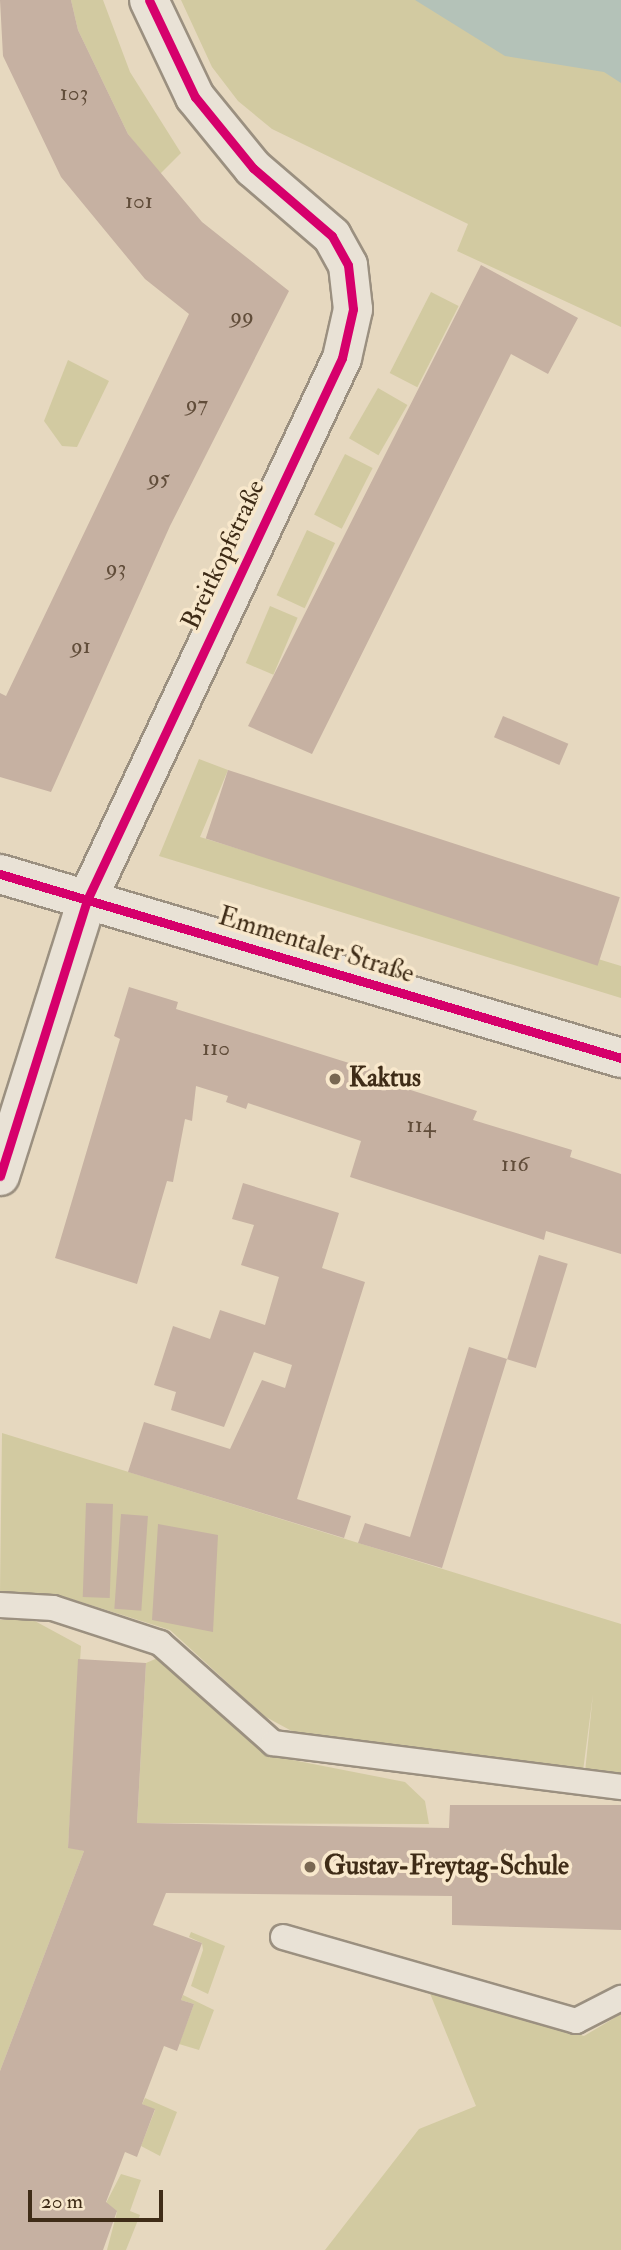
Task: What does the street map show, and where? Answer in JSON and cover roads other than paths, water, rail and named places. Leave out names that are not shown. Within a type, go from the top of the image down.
[{"type":"street","name":"Breitkopfstraße","points":[[0,1176],[88,900],[342,358],[353,309],[348,265],[332,236],[253,168],[209,115],[179,72],[149,0]]},
{"type":"street","name":"Emmentaler Straße","points":[[0,874],[621,1058]]},
{"type":"lane","points":[[0,1605],[53,1608],[160,1643],[273,1743],[621,1787]]},
{"type":"lane","points":[[282,1937],[576,2021],[621,1998]]},
{"type":"place","name":"Kaktus","points":[[335,1079]]},
{"type":"place","name":"Gustav-Freytag-Schule","points":[[310,1867]]}]
